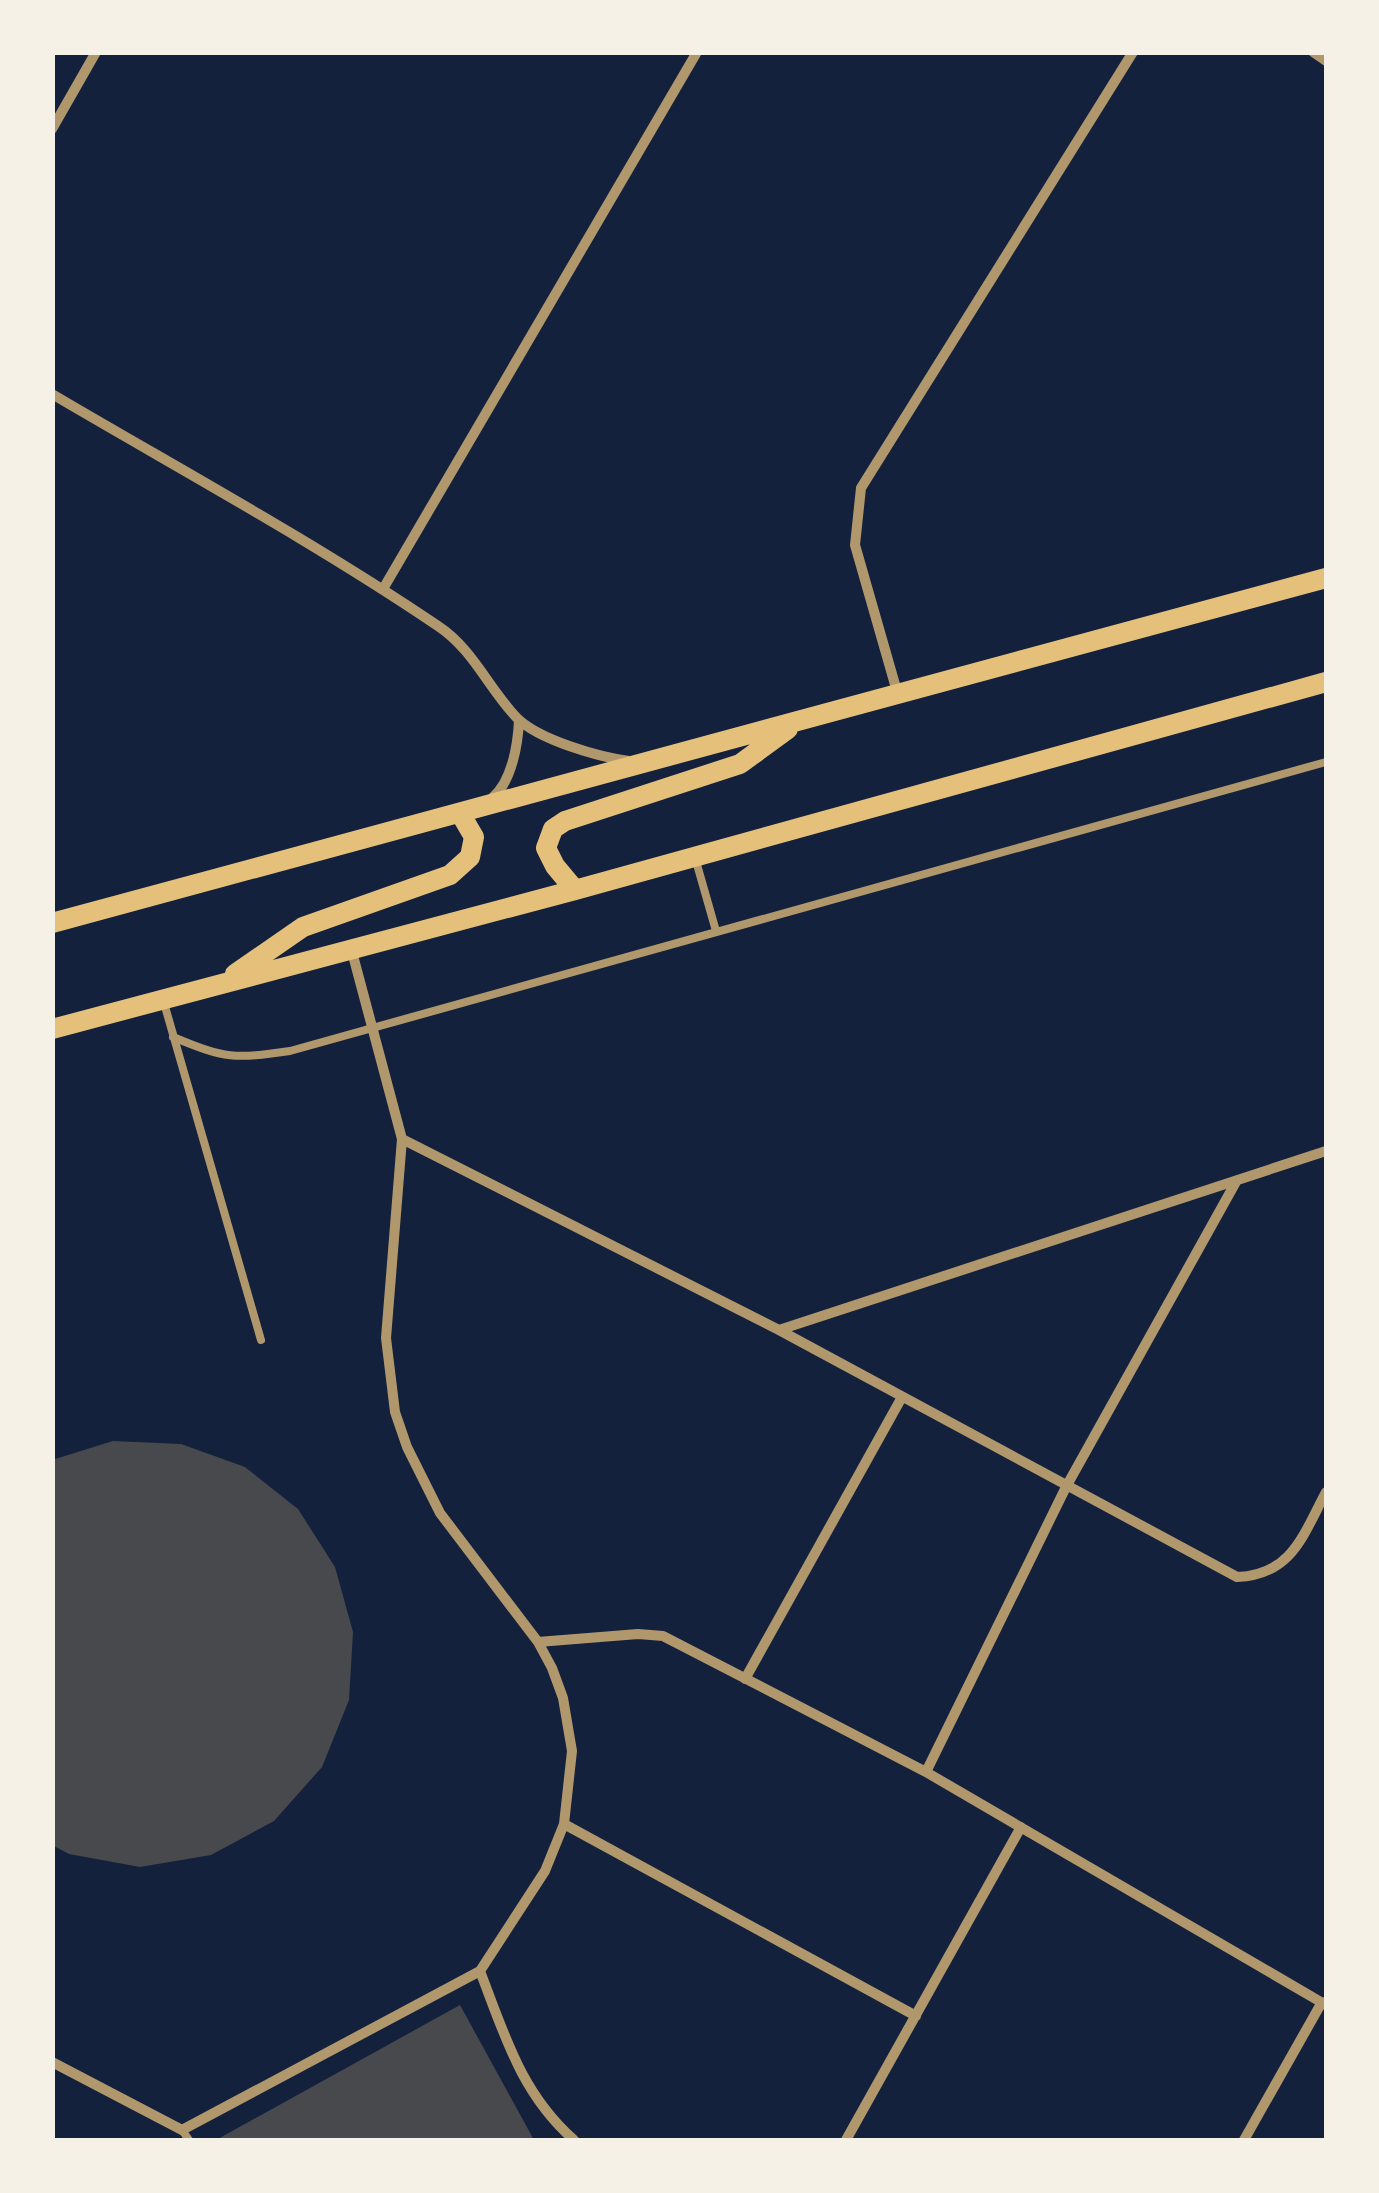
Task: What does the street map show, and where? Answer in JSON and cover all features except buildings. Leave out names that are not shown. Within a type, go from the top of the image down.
[{"type":"main road","points":[[52,923],[1326,578]]},
{"type":"main road","points":[[52,1029],[575,890],[1326,682]]},
{"type":"main road","points":[[575,890],[546,848],[553,829],[565,821],[740,764],[798,722]]},
{"type":"main road","points":[[220,983],[303,927],[450,875],[470,857],[474,837],[460,814]]},
{"type":"street","points":[[52,130],[96,52]]},
{"type":"street","points":[[383,590],[696,52]]},
{"type":"street","points":[[898,695],[854,545],[861,488],[1133,52]]},
{"type":"street","points":[[1313,52],[1326,62]]},
{"type":"street","points":[[52,394],[444,630],[482,668],[519,720],[596,757],[638,762]]},
{"type":"street","points":[[484,804],[501,790],[515,752],[519,720]]},
{"type":"street","points":[[52,2062],[186,2135],[480,1970],[545,1871],[564,1824],[572,1751],[563,1698],[538,1642],[440,1512],[394,1412],[386,1338],[402,1138],[351,948]]},
{"type":"street","points":[[402,1138],[779,1330],[1237,1577],[1260,1576],[1281,1564],[1299,1543],[1326,1492]]},
{"type":"street","points":[[779,1330],[1326,1151]]},
{"type":"street","points":[[926,1772],[1066,1487],[1237,1180]]},
{"type":"street","points":[[745,1679],[902,1397]]},
{"type":"street","points":[[538,1642],[638,1634],[663,1636],[926,1772],[1324,2004],[1244,2140]]},
{"type":"street","points":[[564,1824],[916,2016]]},
{"type":"street","points":[[846,2140],[1020,1827]]},
{"type":"street","points":[[480,1970],[526,2084],[550,2119],[574,2140]]},
{"type":"lane","points":[[174,1038],[217,1056],[243,1058],[290,1050],[1326,762]]},
{"type":"lane","points":[[694,857],[716,931]]},
{"type":"lane","points":[[162,999],[262,1340]]}]
